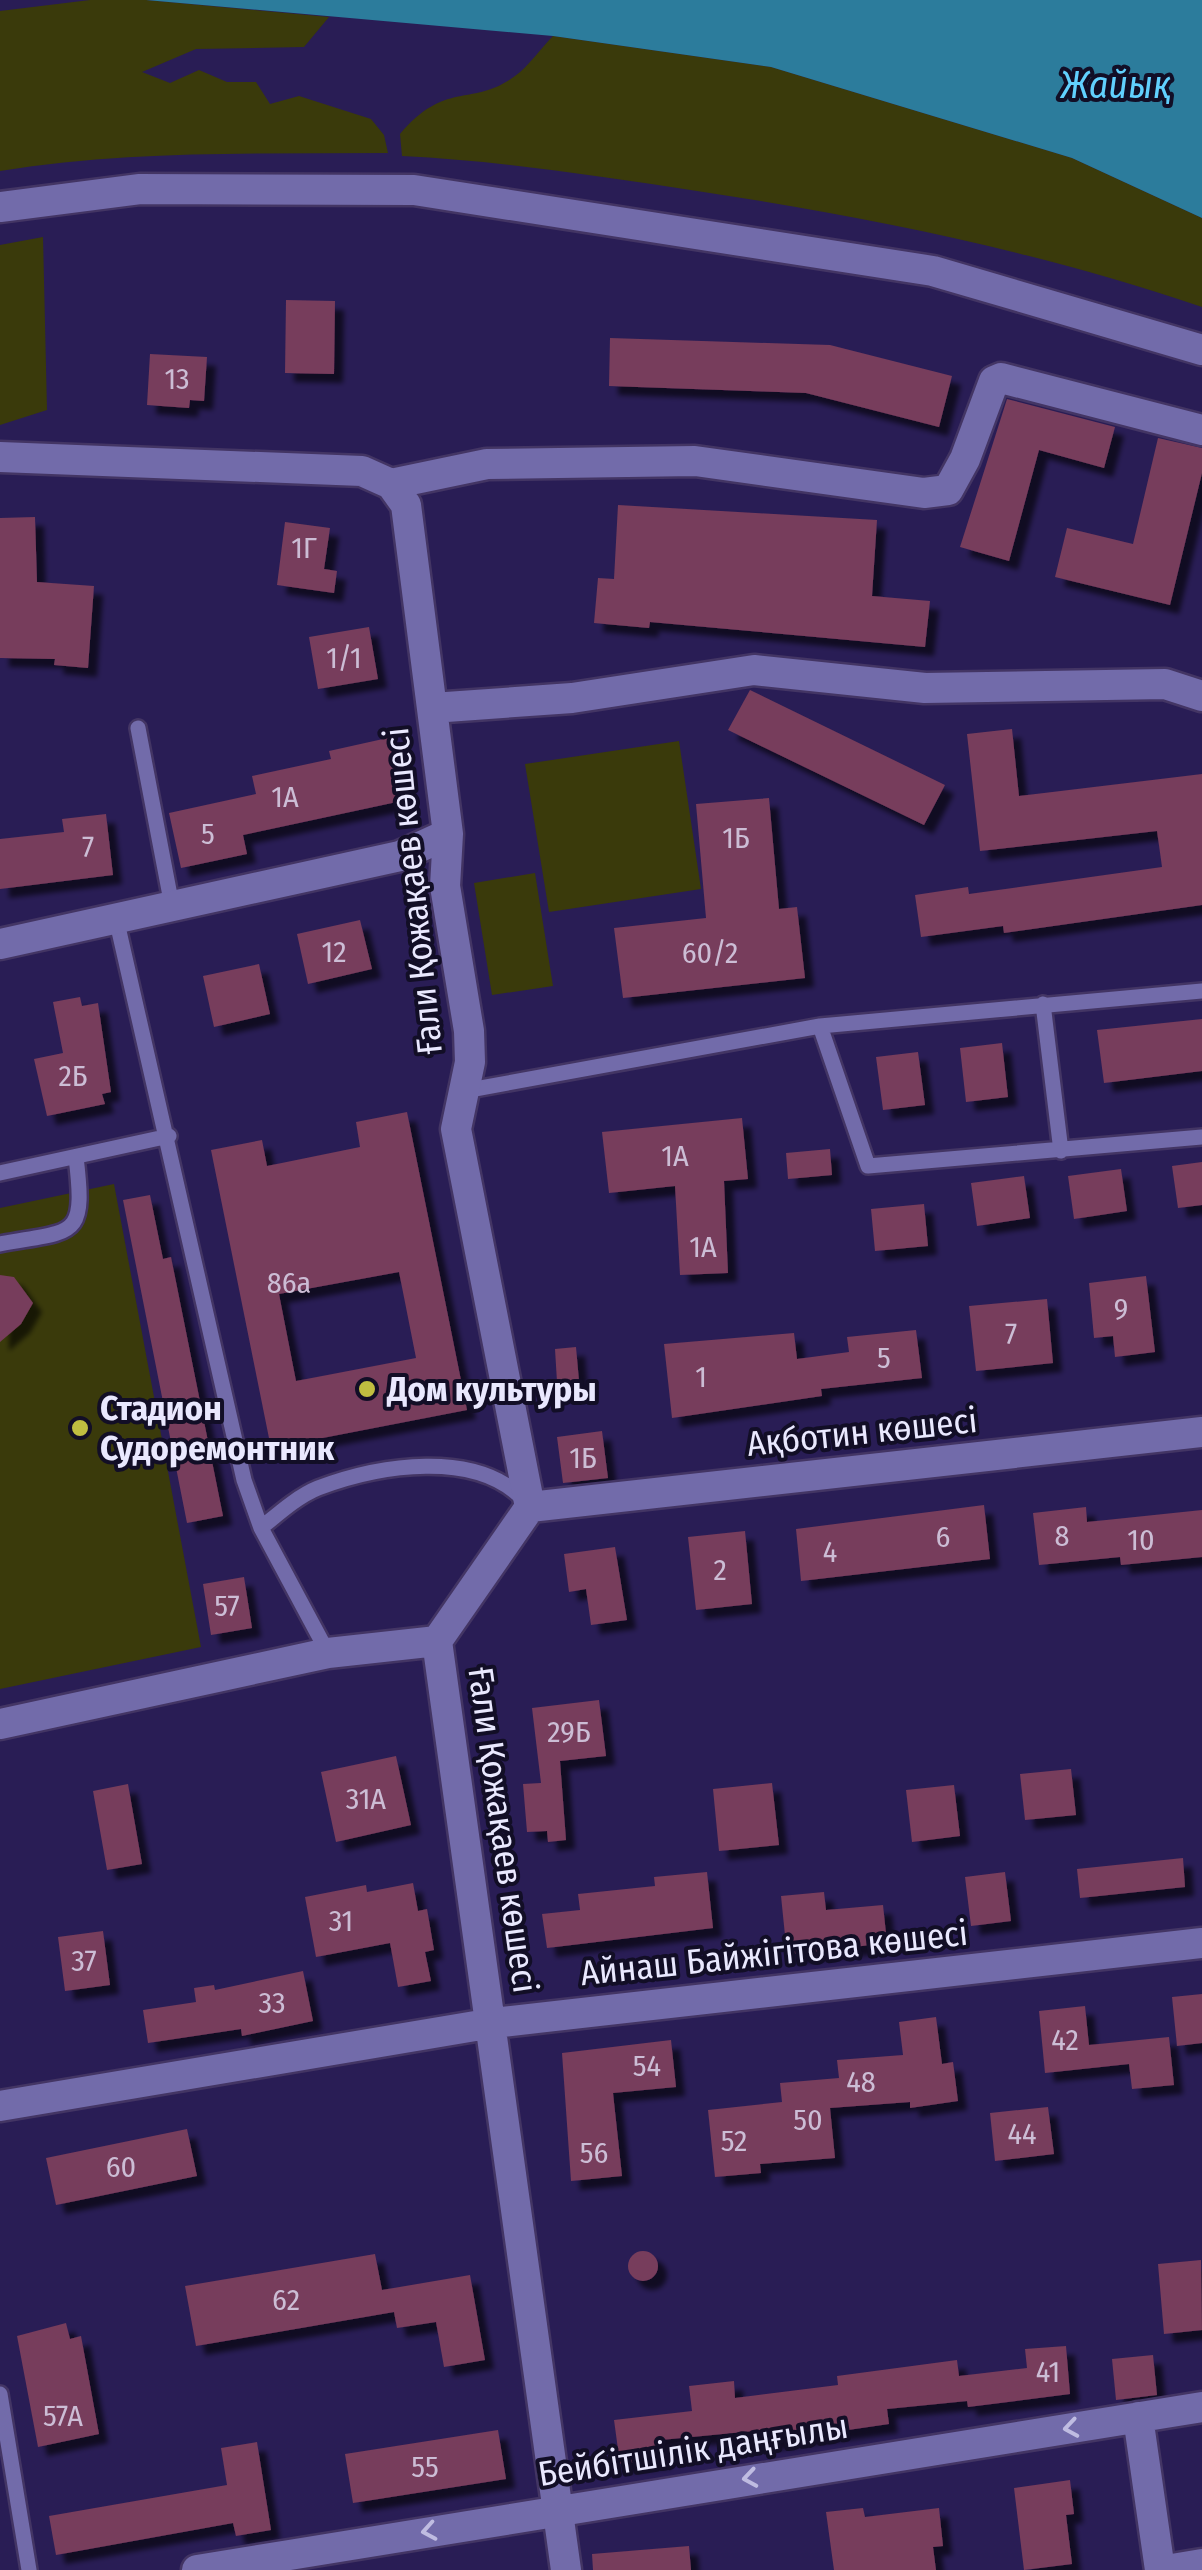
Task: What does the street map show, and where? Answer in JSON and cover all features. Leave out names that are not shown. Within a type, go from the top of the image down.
[{"type":"street","points":[[0,207],[140,190],[414,190],[618,218],[932,271],[1202,350]]},
{"type":"street","points":[[0,457],[362,470],[392,484],[487,464],[695,461],[924,493],[948,490],[965,459],[994,381],[1001,378],[1202,430]]},
{"type":"street","name":"Ғали Қожақаев көшесі","points":[[392,484],[406,505],[448,834],[445,886],[470,1031],[456,1129],[530,1507],[437,1641],[566,2570]]},
{"type":"street","points":[[432,708],[572,698],[754,670],[925,688],[1164,684],[1202,696]]},
{"type":"street","points":[[0,944],[400,856],[448,834]]},
{"type":"street","name":"Ақботин көшесі","points":[[530,1507],[1202,1432]]},
{"type":"street","points":[[0,1724],[328,1653],[437,1641]]},
{"type":"street","name":"Айнаш Байжігітова көшесі","points":[[0,2106],[493,2023],[1202,1942]]},
{"type":"street","name":"Бейбітшілік даңғылы","points":[[197,2570],[264,2564],[560,2508],[1202,2407]]},
{"type":"street","points":[[1138,2417],[1163,2570],[1202,2564]]},
{"type":"lane","points":[[138,728],[172,906]]},
{"type":"lane","points":[[116,918],[169,1136],[244,1480],[261,1528],[328,1653]]},
{"type":"lane","points":[[464,1090],[820,1026],[1202,991]]},
{"type":"lane","points":[[1042,1004],[1061,1151]]},
{"type":"lane","points":[[820,1026],[868,1166],[1202,1137]]},
{"type":"lane","points":[[0,1173],[169,1136]]},
{"type":"lane","points":[[0,1244],[63,1232],[75,1222],[82,1206],[76,1157]]},
{"type":"lane","points":[[261,1528],[316,1489],[378,1472],[442,1468],[486,1472],[511,1486],[530,1507]]},
{"type":"lane","points":[[0,2394],[30,2570]]},
{"type":"shaded area","points":[[90,0],[146,0],[329,17],[304,47],[196,49],[142,72],[170,83],[199,70],[227,82],[256,82],[270,104],[299,96],[371,119],[384,135],[388,153],[145,156],[0,171],[0,11]]},
{"type":"shaded area","points":[[553,36],[771,67],[1072,158],[1202,218],[1202,307],[1015,253],[826,212],[550,170],[402,156],[400,134],[417,117],[446,100],[500,85],[520,72]]},
{"type":"shaded area","points":[[43,237],[47,410],[0,425],[0,245]]},
{"type":"shaded area","points":[[679,741],[701,889],[549,912],[525,764]]},
{"type":"shaded area","points":[[535,873],[553,986],[492,995],[474,883]]},
{"type":"shaded area","name":"Стадион Судоремонтник","points":[[114,1184],[201,1647],[0,1689],[0,1208]]},
{"type":"water","name":"Жайық","points":[[146,0],[1202,0],[1202,218],[1072,158],[771,67],[553,36]]},
{"type":"building","points":[[286,300],[335,301],[334,374],[285,373]]},
{"type":"building","points":[[610,338],[830,345],[952,376],[939,427],[806,393],[609,386]]},
{"type":"building","points":[[150,354],[207,357],[204,401],[190,400],[189,408],[147,405]]},
{"type":"building","points":[[1007,399],[1115,427],[1104,468],[1039,450],[1009,561],[960,547]]},
{"type":"building","points":[[1158,438],[1202,448],[1202,473],[1170,605],[1055,577],[1067,528],[1133,544]]},
{"type":"building","points":[[618,505],[877,520],[872,596],[930,601],[925,647],[650,622],[649,628],[594,623],[598,578],[614,579]]},
{"type":"building","points":[[35,517],[37,582],[94,586],[88,668],[54,665],[55,659],[0,658],[0,518]]},
{"type":"building","points":[[285,522],[330,528],[324,569],[337,571],[334,593],[277,585]]},
{"type":"building","points":[[369,627],[378,679],[318,689],[309,637]]},
{"type":"building","points":[[750,690],[945,785],[924,825],[728,730]]},
{"type":"building","points":[[1012,729],[1019,796],[1202,774],[1202,905],[1004,933],[1003,926],[921,937],[915,895],[968,887],[969,894],[1162,867],[1157,831],[980,851],[967,734]]},
{"type":"building","points":[[392,737],[406,800],[243,835],[247,854],[181,868],[169,813],[256,794],[252,776],[331,759],[329,751]]},
{"type":"building","points":[[769,798],[779,909],[797,907],[805,978],[623,998],[614,928],[706,918],[696,804]]},
{"type":"building","points":[[106,814],[113,875],[0,889],[0,839],[64,832],[62,819]]},
{"type":"building","points":[[360,920],[372,969],[308,984],[297,934]]},
{"type":"building","points":[[259,964],[270,1014],[214,1027],[203,976]]},
{"type":"building","points":[[80,997],[82,1006],[98,1003],[111,1092],[102,1094],[105,1104],[47,1116],[34,1059],[63,1053],[53,1002]]},
{"type":"building","points":[[1202,1019],[1202,1071],[1104,1083],[1097,1030]]},
{"type":"building","points":[[1002,1043],[1008,1097],[966,1102],[960,1048]]},
{"type":"building","points":[[918,1052],[925,1105],[883,1110],[876,1057]]},
{"type":"building","points":[[407,1112],[467,1410],[271,1448],[211,1150],[262,1140],[267,1166],[360,1147],[356,1122]],"holes":[[[399,1272],[416,1358],[296,1381],[279,1294]]]},
{"type":"building","points":[[742,1118],[748,1179],[724,1181],[728,1273],[680,1275],[675,1186],[609,1193],[602,1132]]},
{"type":"building","points":[[830,1149],[832,1175],[788,1179],[786,1153]]},
{"type":"building","points":[[1202,1162],[1202,1205],[1178,1208],[1172,1166]]},
{"type":"building","points":[[1121,1169],[1127,1211],[1074,1219],[1068,1176]]},
{"type":"building","points":[[1024,1176],[1030,1218],[977,1226],[971,1183]]},
{"type":"building","points":[[150,1195],[163,1259],[171,1257],[223,1516],[187,1523],[123,1200]]},
{"type":"building","points":[[924,1204],[928,1246],[875,1251],[871,1209]]},
{"type":"building","points":[[0,1275],[14,1277],[33,1303],[21,1324],[0,1342]]},
{"type":"building","points":[[1146,1276],[1155,1352],[1115,1357],[1113,1336],[1094,1338],[1089,1283]]},
{"type":"building","points":[[1047,1299],[1053,1363],[976,1371],[969,1306]]},
{"type":"building","points":[[916,1330],[922,1378],[821,1389],[822,1396],[672,1418],[664,1344],[794,1333],[797,1359],[849,1352],[847,1337]]},
{"type":"building","points":[[576,1347],[579,1381],[557,1382],[555,1349]]},
{"type":"building","points":[[602,1431],[608,1478],[563,1483],[557,1437]]},
{"type":"building","points":[[984,1505],[990,1559],[801,1581],[796,1529]]},
{"type":"building","points":[[1086,1507],[1087,1522],[1202,1510],[1202,1557],[1121,1565],[1120,1557],[1039,1565],[1033,1513]]},
{"type":"building","points":[[745,1531],[752,1604],[696,1610],[688,1537]]},
{"type":"building","points":[[615,1547],[627,1620],[591,1625],[586,1589],[569,1592],[564,1554]]},
{"type":"building","points":[[244,1577],[252,1628],[211,1635],[203,1584]]},
{"type":"building","points":[[599,1700],[606,1756],[560,1761],[566,1840],[548,1842],[547,1831],[527,1832],[523,1784],[541,1783],[532,1708]]},
{"type":"building","points":[[396,1756],[411,1825],[336,1842],[321,1772]]},
{"type":"building","points":[[1071,1769],[1076,1815],[1025,1820],[1020,1774]]},
{"type":"building","points":[[772,1783],[779,1845],[719,1851],[713,1789]]},
{"type":"building","points":[[128,1784],[142,1864],[107,1870],[93,1791]]},
{"type":"building","points":[[954,1785],[960,1836],[912,1842],[906,1790]]},
{"type":"building","points":[[1183,1858],[1185,1887],[1080,1898],[1077,1869]]},
{"type":"building","points":[[707,1872],[713,1928],[547,1948],[542,1914],[580,1910],[578,1894],[655,1886],[654,1877]]},
{"type":"building","points":[[1005,1872],[1011,1921],[971,1926],[965,1877]]},
{"type":"building","points":[[413,1883],[418,1911],[427,1909],[434,1950],[425,1952],[431,1981],[398,1987],[390,1943],[316,1957],[305,1897],[366,1885],[367,1892]]},
{"type":"building","points":[[824,1892],[826,1910],[883,1905],[887,1943],[787,1955],[781,1896]]},
{"type":"building","points":[[103,1931],[110,1985],[65,1991],[58,1937]]},
{"type":"building","points":[[303,1971],[313,2021],[242,2036],[241,2029],[148,2043],[143,2010],[196,2002],[194,1988],[214,1985],[215,1990]]},
{"type":"building","points":[[1202,1994],[1202,2043],[1177,2046],[1172,1997]]},
{"type":"building","points":[[1085,2006],[1089,2045],[1169,2037],[1174,2085],[1132,2089],[1129,2064],[1045,2073],[1039,2011]]},
{"type":"building","points":[[936,2017],[942,2064],[953,2062],[958,2101],[910,2108],[910,2102],[830,2108],[835,2158],[760,2164],[761,2173],[715,2177],[708,2110],[782,2102],[780,2083],[839,2078],[837,2060],[903,2055],[899,2022]]},
{"type":"building","points":[[671,2040],[676,2087],[613,2093],[622,2176],[571,2181],[562,2053]]},
{"type":"building","points":[[1048,2107],[1054,2154],[995,2161],[990,2113]]},
{"type":"building","points":[[187,2129],[197,2176],[56,2205],[46,2158]]},
{"type":"building","points":[[643,2251],[654,2255],[658,2266],[654,2277],[643,2281],[632,2277],[628,2266],[632,2255]]},
{"type":"building","points":[[375,2254],[382,2290],[470,2275],[485,2360],[444,2367],[436,2322],[397,2328],[394,2312],[196,2346],[185,2286]]},
{"type":"building","points":[[1201,2260],[1202,2330],[1164,2334],[1158,2264]]},
{"type":"building","points":[[66,2323],[70,2339],[81,2336],[99,2434],[38,2447],[17,2336]]},
{"type":"building","points":[[1066,2346],[1070,2394],[968,2407],[967,2401],[887,2409],[889,2424],[766,2442],[764,2430],[661,2440],[663,2459],[620,2464],[614,2420],[692,2411],[689,2386],[734,2381],[735,2398],[838,2385],[837,2376],[957,2360],[959,2376],[1027,2368],[1025,2349]]},
{"type":"building","points":[[1153,2355],[1157,2395],[1116,2400],[1112,2359]]},
{"type":"building","points":[[498,2430],[506,2479],[353,2503],[345,2454]]},
{"type":"building","points":[[257,2442],[271,2530],[236,2536],[233,2523],[56,2555],[49,2516],[227,2485],[221,2448]]},
{"type":"building","points":[[1070,2480],[1074,2514],[1066,2515],[1072,2564],[1024,2570],[1014,2488]]},
{"type":"building","points":[[863,2508],[865,2517],[939,2508],[943,2546],[933,2547],[936,2570],[834,2570],[826,2512]]},
{"type":"building","points":[[689,2546],[691,2570],[593,2570],[592,2554]]},
{"type":"place","name":"Дом культуры","points":[[367,1389]]},
{"type":"place","name":"Стадион Судоремонтник","points":[[80,1428]]}]
